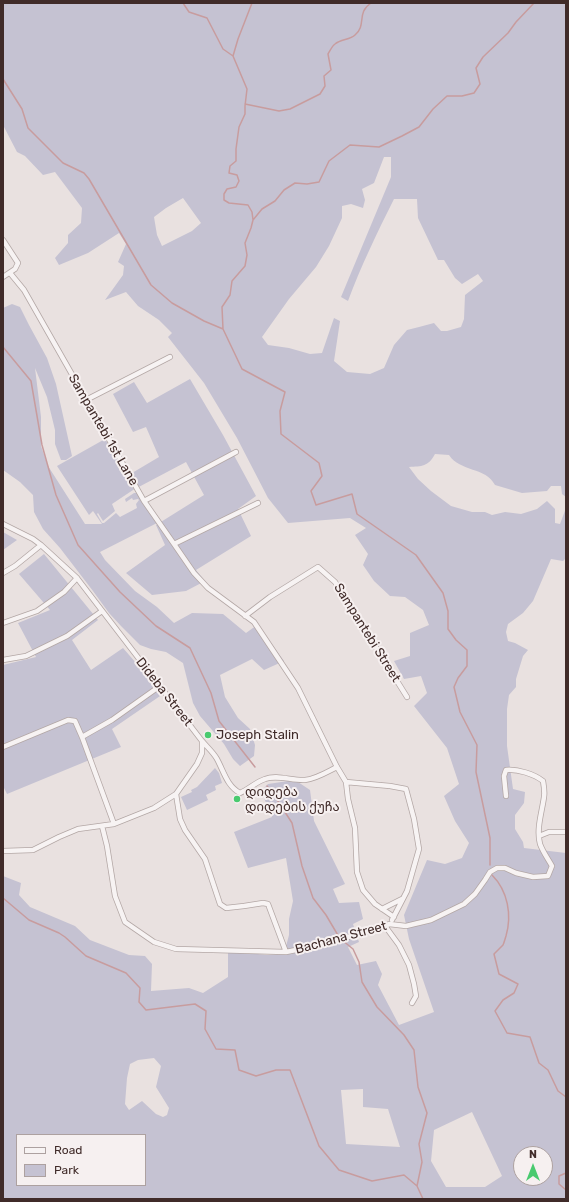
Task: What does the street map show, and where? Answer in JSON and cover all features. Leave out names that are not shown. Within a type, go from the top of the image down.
[{"type":"street","points":[[3,240],[18,263],[17,267],[3,277]]},
{"type":"street","name":"Sampantebi 1st Lane","points":[[10,273],[24,290],[144,502],[194,573],[208,588],[245,616]]},
{"type":"street","points":[[86,400],[170,356]]},
{"type":"street","points":[[144,502],[236,452]]},
{"type":"street","points":[[174,544],[258,503]]},
{"type":"street","name":"Dideba Street","points":[[3,524],[33,539],[77,578],[202,741],[216,757],[233,789],[240,793],[265,779],[275,778],[305,780],[315,778],[337,768]]},
{"type":"street","points":[[3,573],[15,566],[41,545]]},
{"type":"street","name":"Sampantebi Street","points":[[245,616],[270,597],[318,566],[335,582],[407,697]]},
{"type":"street","points":[[3,622],[37,610],[64,592],[77,578]]},
{"type":"street","points":[[3,660],[26,656],[60,640],[102,611]]},
{"type":"street","points":[[245,616],[254,622],[298,688],[337,768],[346,782],[348,799],[355,828],[357,872],[363,890],[375,904],[394,917]]},
{"type":"street","points":[[82,737],[112,720],[160,686]]},
{"type":"street","points":[[3,747],[68,720],[75,721],[114,824]]},
{"type":"street","points":[[3,851],[33,850],[59,836],[78,830],[114,824],[154,808],[176,794],[197,764],[202,753],[202,741]]},
{"type":"street","name":"Bachana Street","points":[[102,826],[107,846],[115,896],[125,922],[154,942],[176,949],[286,952],[306,948],[387,925],[406,926],[431,920],[464,904],[475,894],[490,872],[497,868],[505,868],[516,873],[534,877],[548,876],[552,866],[544,854],[539,836],[541,810],[545,792],[543,781],[537,776],[512,769],[506,770],[504,776],[506,796]]},
{"type":"street","points":[[346,782],[406,789],[414,819],[419,849],[407,891],[402,898],[394,917],[387,925],[410,965],[416,996],[412,1003]]},
{"type":"street","points":[[176,794],[180,819],[185,830],[205,859],[220,904],[226,908],[263,903],[268,904],[286,952]]},
{"type":"street","points":[[539,836],[549,832],[566,832]]},
{"type":"street","points":[[382,909],[402,898]]},
{"type":"green space","points":[[3,3],[566,3],[566,497],[562,494],[561,486],[551,486],[547,491],[522,493],[495,485],[486,475],[460,464],[449,455],[435,454],[427,464],[409,467],[418,479],[451,506],[472,512],[485,512],[492,515],[505,512],[521,514],[537,509],[547,501],[555,509],[555,523],[560,524],[566,508],[566,558],[563,561],[551,559],[533,601],[523,613],[508,624],[506,632],[508,641],[528,650],[523,656],[516,679],[516,687],[509,695],[507,709],[507,746],[513,789],[525,792],[524,803],[515,815],[515,829],[523,842],[524,848],[566,853],[566,1199],[3,1199],[3,876],[21,883],[19,895],[30,907],[75,926],[90,940],[129,955],[145,956],[152,964],[151,991],[189,988],[203,993],[228,977],[228,951],[267,955],[284,954],[289,935],[289,919],[293,901],[286,858],[248,868],[234,832],[272,817],[261,791],[268,784],[295,780],[310,790],[314,821],[345,884],[333,889],[339,903],[359,902],[363,919],[353,924],[359,942],[348,947],[357,965],[376,961],[382,974],[378,985],[399,1025],[434,1012],[409,939],[404,915],[427,860],[445,864],[462,858],[469,843],[455,821],[444,796],[459,784],[447,748],[414,706],[427,693],[421,676],[404,679],[394,661],[410,656],[410,633],[429,625],[423,610],[405,597],[390,596],[374,581],[363,565],[368,554],[355,535],[366,528],[350,518],[288,523],[268,498],[237,438],[204,383],[168,337],[172,333],[159,320],[138,306],[126,292],[105,300],[123,275],[124,266],[118,262],[126,244],[119,233],[88,253],[59,265],[55,258],[68,243],[68,235],[81,223],[82,208],[55,172],[43,175],[25,156],[17,152],[3,125]],"holes":[[[384,157],[391,157],[391,177],[341,297],[348,301],[358,275],[394,199],[417,199],[418,218],[438,260],[444,260],[455,278],[462,284],[478,274],[483,281],[465,295],[464,319],[461,327],[441,331],[434,323],[407,330],[394,345],[384,368],[370,374],[347,372],[334,361],[340,321],[334,318],[322,353],[310,354],[289,348],[268,345],[262,337],[289,299],[316,267],[329,246],[342,218],[342,206],[351,204],[363,208],[365,200],[362,189],[374,183]],[[183,198],[201,223],[192,231],[162,246],[157,235],[154,217]],[[154,1058],[161,1066],[156,1087],[169,1108],[167,1115],[163,1117],[156,1114],[142,1101],[129,1110],[125,1104],[127,1078],[130,1064],[138,1060]],[[363,1089],[363,1107],[388,1109],[400,1147],[346,1144],[341,1090]],[[472,1112],[502,1176],[485,1187],[446,1187],[431,1161],[434,1130]]]},
{"type":"green space","points":[[12,304],[20,307],[47,358],[56,384],[72,456],[66,460],[61,460],[55,444],[55,430],[47,397],[35,368],[41,417],[41,446],[48,466],[85,524],[102,524],[93,511],[89,515],[57,466],[105,439],[127,476],[159,457],[146,427],[133,432],[113,394],[134,382],[147,403],[190,379],[223,435],[256,496],[238,509],[251,536],[196,570],[205,581],[186,591],[152,595],[126,573],[165,545],[156,525],[204,495],[186,462],[133,490],[112,504],[115,511],[103,521],[98,513],[97,514],[102,523],[116,513],[120,517],[137,508],[136,504],[139,500],[138,499],[133,500],[132,498],[126,502],[125,499],[134,493],[137,493],[157,523],[100,552],[105,560],[135,591],[157,607],[174,623],[192,613],[223,614],[246,633],[257,625],[284,661],[264,670],[252,659],[220,675],[225,697],[238,718],[250,729],[255,745],[254,756],[240,766],[233,759],[224,744],[200,716],[193,703],[183,663],[166,652],[140,645],[121,626],[109,613],[60,548],[43,529],[34,512],[33,495],[20,482],[3,470],[3,308]]},
{"type":"green space","points":[[3,532],[17,540],[3,550]]},
{"type":"green space","points":[[44,554],[98,620],[72,640],[91,670],[123,648],[163,694],[112,729],[121,747],[7,794],[3,786],[3,665],[36,657],[18,623],[50,610],[19,574]]},
{"type":"green space","points":[[215,768],[219,773],[222,783],[215,786],[216,790],[206,795],[208,800],[187,810],[181,797],[192,792],[191,790],[197,787]]},
{"type":"waterway","points":[[183,3],[189,12],[207,18],[223,49],[233,56],[247,89],[245,114],[239,127],[236,161],[230,166],[229,173],[237,175],[239,181],[236,187],[227,189],[224,194],[224,200],[229,203],[248,205],[252,212],[253,220],[245,243],[247,255],[245,266],[232,281],[230,295],[222,307],[223,329],[242,369],[285,392],[280,411],[281,434],[319,463],[322,476],[311,491],[316,505],[352,494],[357,514],[416,555],[443,593],[448,611],[448,629],[456,640],[467,650],[467,666],[458,678],[454,687],[460,712],[477,745],[476,772],[490,838],[490,865]]},
{"type":"waterway","points":[[233,56],[252,3]]},
{"type":"waterway","points":[[245,104],[279,111],[290,109],[320,94],[325,86],[324,76],[331,70],[328,54],[335,44],[353,37],[359,31],[364,11],[371,3]]},
{"type":"waterway","points":[[253,220],[262,209],[275,201],[284,190],[295,183],[307,184],[319,182],[329,161],[350,145],[379,147],[419,127],[433,109],[447,96],[462,96],[474,93],[480,84],[476,68],[483,57],[508,33],[534,3]]},
{"type":"waterway","points":[[3,79],[22,109],[28,128],[63,163],[84,173],[89,179],[151,285],[172,303],[204,321],[223,329]]},
{"type":"waterway","points":[[3,347],[31,381],[42,445],[56,495],[78,545],[120,592],[156,626],[190,648],[211,693],[219,721],[255,767]]},
{"type":"waterway","points":[[267,786],[292,823],[302,866],[313,898],[326,915],[339,937]]},
{"type":"waterway","points":[[492,875],[502,888],[507,904],[509,920],[504,943],[494,954],[499,974],[518,984],[514,993],[503,1000],[495,1011],[507,1033],[530,1037],[539,1063],[548,1070],[558,1091],[566,1097]]},
{"type":"waterway","points":[[3,898],[29,920],[65,937],[86,956],[126,973],[140,988],[139,1002],[146,1010],[195,1004],[206,1011],[205,1029],[216,1049],[235,1050],[239,1070],[256,1076],[276,1070],[290,1070],[319,1146],[339,1170],[372,1181],[404,1175],[417,1186],[423,1199]]},
{"type":"waterway","points":[[342,940],[353,949],[359,962],[362,982],[377,1007],[404,1035],[414,1050],[418,1087],[427,1113],[419,1144],[422,1162],[417,1186]]},
{"type":"waterway","points":[[566,1173],[559,1176],[559,1184],[566,1190]]},
{"type":"place","name":"Joseph Stalin","points":[[208,735]]},
{"type":"place","name":"დიდება დიდების ქუჩა","points":[[237,799]]}]
